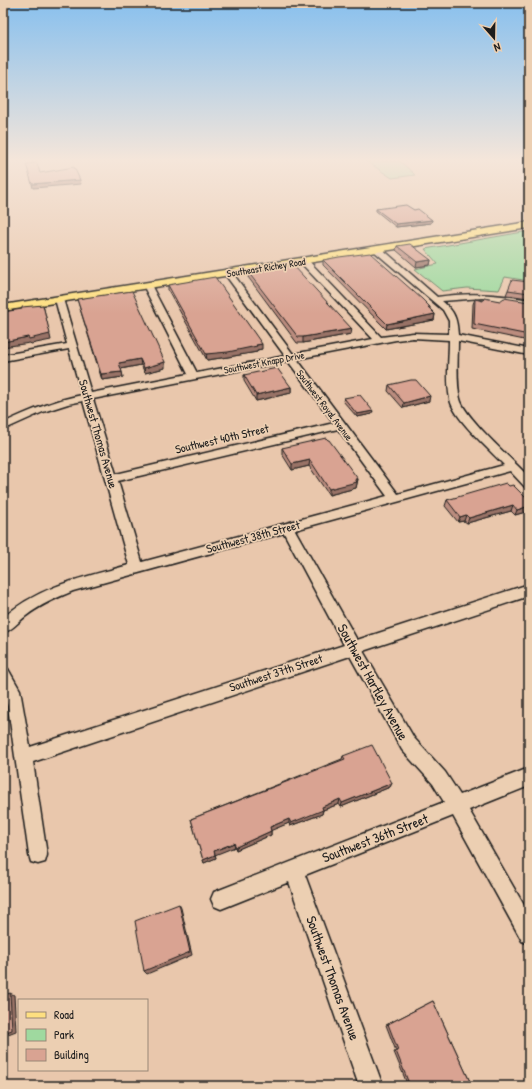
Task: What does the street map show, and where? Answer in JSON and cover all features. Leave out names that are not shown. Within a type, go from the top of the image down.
[{"type":"main road","name":"Southeast Richey Road","points":[[3,308],[529,226]]},
{"type":"street","points":[[377,249],[446,309],[454,321],[452,346],[455,400],[465,418],[529,484]]},
{"type":"street","points":[[304,261],[378,340]]},
{"type":"street","name":"Southwest Royal Avenue","points":[[228,273],[395,498]]},
{"type":"street","points":[[147,286],[194,376]]},
{"type":"street","points":[[435,300],[457,296],[477,295],[496,296],[529,303]]},
{"type":"street","name":"Southwest Thomas Avenue","points":[[59,299],[137,568]]},
{"type":"street","name":"Southwest Knapp Drive","points":[[3,426],[38,410],[87,397],[378,340],[414,335],[453,337],[529,352]]},
{"type":"street","points":[[3,358],[72,346]]},
{"type":"street","name":"Southwest 40th Street","points":[[111,479],[340,424]]},
{"type":"street","name":"Southwest 38th Street","points":[[3,627],[26,606],[54,592],[512,466]]},
{"type":"street","name":"Southwest Hartley Avenue","points":[[287,527],[408,744],[439,778],[457,806],[529,934]]},
{"type":"street","name":"Southwest 37th Street","points":[[24,757],[529,590]]},
{"type":"street","points":[[3,674],[12,690],[16,707],[38,855]]},
{"type":"street","name":"Southwest 36th Street","points":[[221,899],[529,777]]},
{"type":"street","name":"Southwest Thomas Avenue","points":[[294,870],[371,1086]]},
{"type":"green space","points":[[529,231],[529,281],[505,277],[499,290],[467,288],[442,291],[415,269],[438,264],[425,249]]},
{"type":"building","points":[[380,212],[422,212],[432,220],[396,224]]},
{"type":"building","points":[[410,244],[431,260],[417,262],[397,246]]},
{"type":"building","points":[[370,253],[422,299],[435,314],[387,324],[323,260]]},
{"type":"building","points":[[293,265],[352,329],[298,337],[248,272]]},
{"type":"building","points":[[215,277],[262,344],[228,352],[206,354],[168,285]]},
{"type":"building","points":[[512,280],[529,282],[529,293],[508,290]]},
{"type":"building","points":[[132,291],[165,362],[144,368],[140,359],[119,363],[122,372],[101,374],[77,299]]},
{"type":"building","points":[[484,298],[500,301],[504,298],[529,302],[529,335],[474,324],[475,299],[483,301]]},
{"type":"building","points":[[43,305],[50,334],[29,339],[28,337],[3,342],[3,312],[22,309],[22,307]]},
{"type":"building","points":[[277,368],[291,387],[256,395],[244,375]]},
{"type":"building","points":[[416,380],[430,396],[404,403],[389,385]]},
{"type":"building","points":[[360,395],[373,411],[357,414],[344,398]]},
{"type":"building","points":[[326,438],[358,479],[355,479],[357,482],[329,489],[310,460],[292,464],[282,448]]},
{"type":"building","points":[[506,483],[509,486],[513,485],[529,501],[529,506],[517,510],[513,505],[469,518],[466,515],[460,517],[447,500]]},
{"type":"building","points":[[372,745],[392,783],[342,803],[340,799],[322,807],[323,810],[291,823],[289,819],[270,827],[271,831],[236,847],[234,843],[214,851],[215,855],[203,860],[191,819],[345,759],[343,756]]},
{"type":"building","points":[[179,904],[190,952],[144,971],[135,921]]},
{"type":"building","points":[[10,993],[12,1030],[3,1033],[3,996]]},
{"type":"building","points":[[433,1001],[472,1086],[410,1086],[396,1051],[398,1050],[388,1024]]}]
